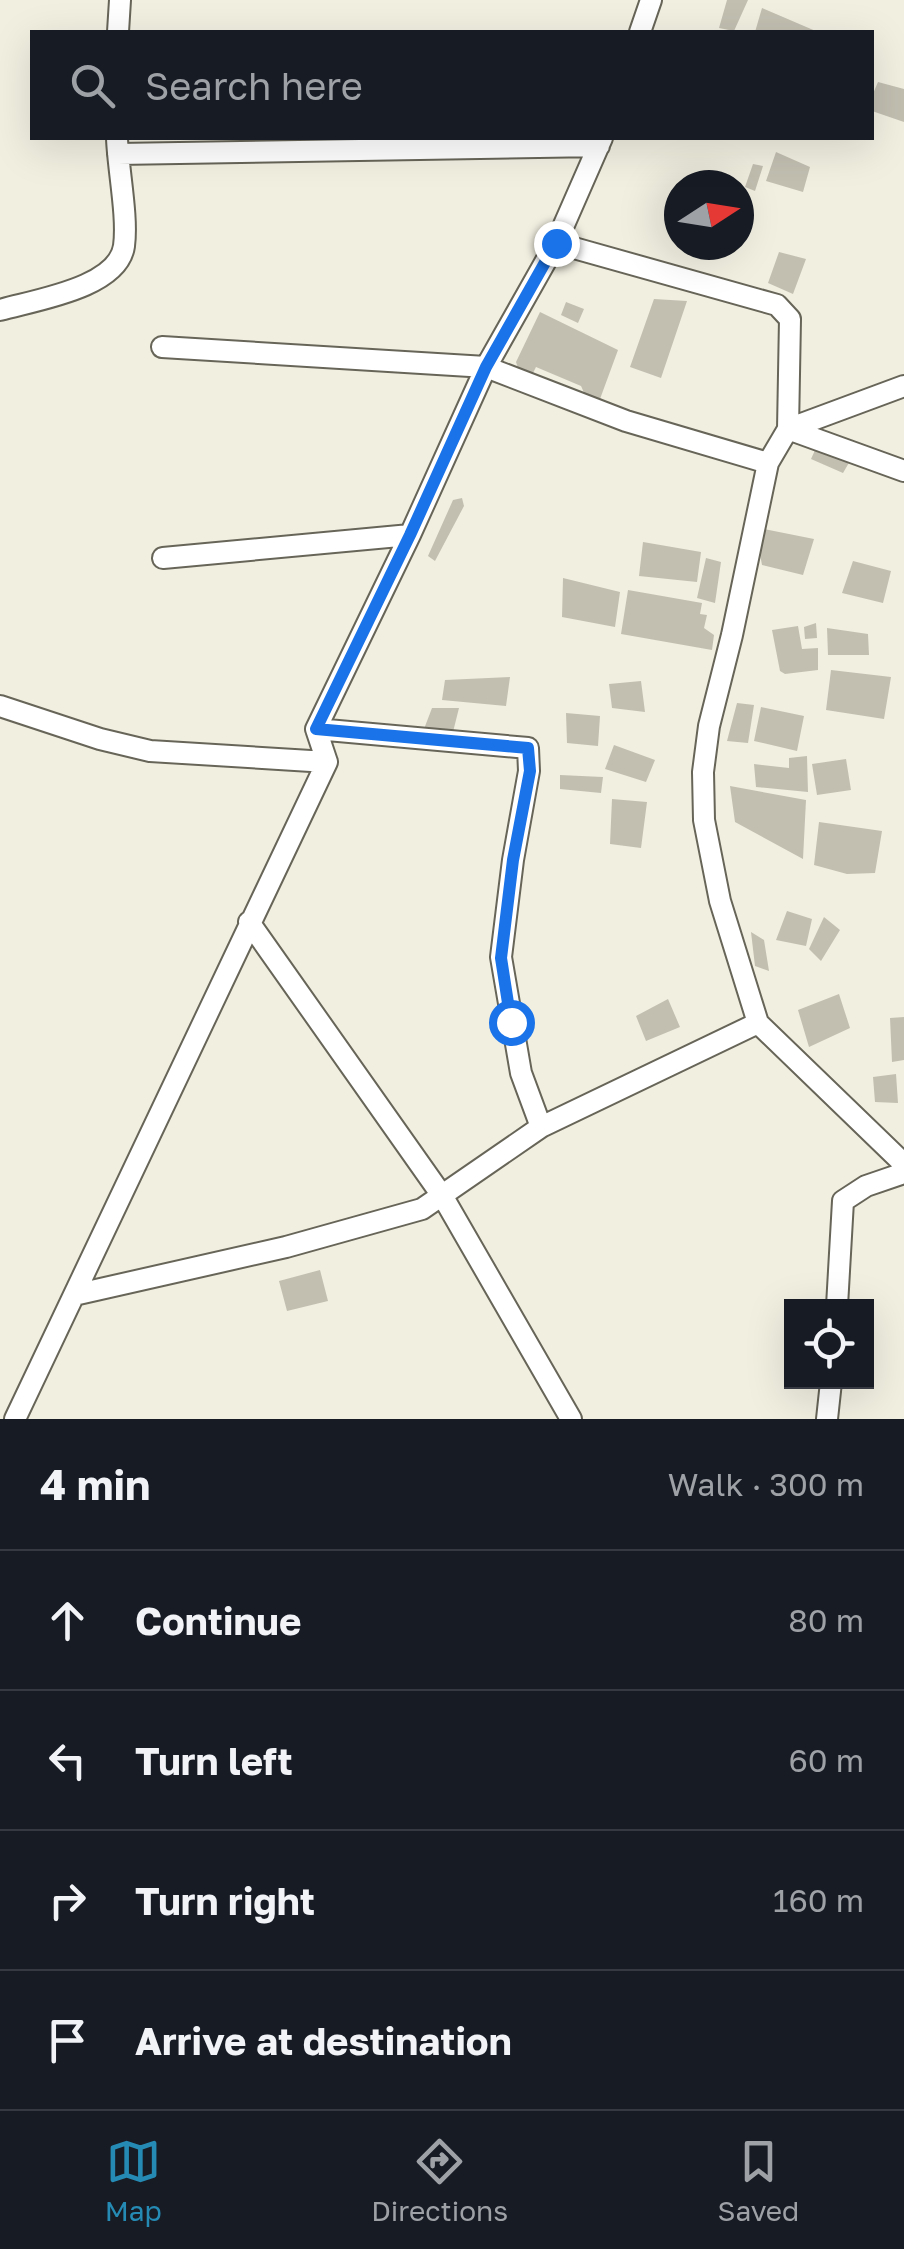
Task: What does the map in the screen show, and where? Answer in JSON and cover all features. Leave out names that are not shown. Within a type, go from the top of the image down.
[{"type":"street","points":[[118,30],[120,0]]},
{"type":"street","points":[[641,30],[652,0]]},
{"type":"street","points":[[0,310],[78,288],[102,278],[118,263],[124,245],[118,146],[601,142],[556,243],[486,367],[316,729],[327,762],[74,1295],[12,1419],[0,1416]]},
{"type":"street","points":[[556,243],[777,305],[790,319],[788,429],[768,463],[709,726],[702,772],[704,820],[738,966],[758,1023],[904,1164]]},
{"type":"street","points":[[162,347],[486,367],[626,421],[768,463]]},
{"type":"street","points":[[788,429],[904,386]]},
{"type":"street","points":[[788,429],[904,471]]},
{"type":"street","points":[[163,558],[410,535]]},
{"type":"street","points":[[0,706],[150,751],[327,762]]},
{"type":"street","points":[[316,729],[528,748],[530,771],[513,860],[501,958],[520,1073],[541,1127]]},
{"type":"street","points":[[249,922],[442,1198],[572,1419]]},
{"type":"street","points":[[74,1295],[396,1218],[442,1198],[541,1127],[758,1023]]},
{"type":"street","points":[[837,1299],[844,1201],[866,1186],[904,1173]]},
{"type":"street","points":[[827,1419],[831,1389]]},
{"type":"building","points":[[727,0],[748,0],[734,30],[719,28]]},
{"type":"building","points":[[762,8],[813,30],[756,30]]},
{"type":"building","points":[[878,82],[904,89],[904,122],[874,112]]},
{"type":"building","points":[[776,152],[810,167],[803,192],[766,181]]},
{"type":"building","points":[[753,164],[763,166],[755,191],[754,170],[751,170]]},
{"type":"building","points":[[779,252],[806,259],[793,294],[768,283]]},
{"type":"building","points":[[654,299],[687,301],[661,378],[630,367]]},
{"type":"building","points":[[566,302],[584,309],[578,323],[561,315]]},
{"type":"building","points":[[540,312],[618,350],[600,399],[586,397],[581,386],[536,367],[532,375],[519,371],[516,362]]},
{"type":"building","points":[[816,448],[850,461],[843,473],[811,459]]},
{"type":"building","points":[[462,498],[464,506],[435,561],[428,556],[453,500]]},
{"type":"building","points":[[764,529],[814,539],[803,575],[762,565],[759,549]]},
{"type":"building","points":[[643,542],[701,552],[697,582],[639,576]]},
{"type":"building","points":[[706,558],[721,562],[715,603],[697,598]]},
{"type":"building","points":[[853,561],[891,571],[883,603],[842,593]]},
{"type":"building","points":[[563,578],[620,592],[615,627],[562,617]]},
{"type":"building","points":[[628,590],[702,603],[700,614],[707,615],[704,628],[714,635],[712,650],[621,634]]},
{"type":"building","points":[[816,623],[817,638],[805,639],[804,627]]},
{"type":"building","points":[[798,626],[802,649],[818,648],[818,670],[785,674],[780,671],[772,630]]},
{"type":"building","points":[[827,628],[868,634],[869,655],[828,655]]},
{"type":"building","points":[[831,670],[891,677],[884,719],[826,710]]},
{"type":"building","points":[[510,677],[506,706],[442,700],[445,680]]},
{"type":"building","points":[[641,681],[645,712],[612,708],[609,684]]},
{"type":"building","points":[[737,703],[754,705],[748,743],[727,741]]},
{"type":"building","points":[[761,707],[804,716],[797,751],[754,741]]},
{"type":"building","points":[[432,708],[459,708],[453,732],[424,729]]},
{"type":"building","points":[[566,713],[600,716],[598,746],[567,743]]},
{"type":"building","points":[[614,745],[655,760],[646,782],[605,769]]},
{"type":"building","points":[[807,756],[808,792],[756,787],[754,764],[789,768],[789,758]]},
{"type":"building","points":[[846,759],[851,790],[817,795],[812,764]]},
{"type":"building","points":[[560,775],[603,777],[601,793],[560,789]]},
{"type":"building","points":[[730,786],[806,800],[803,859],[735,822]]},
{"type":"building","points":[[612,799],[647,802],[641,848],[610,844]]},
{"type":"building","points":[[819,822],[882,831],[875,873],[847,874],[814,865]]},
{"type":"building","points":[[787,911],[812,919],[806,946],[776,940]]},
{"type":"building","points":[[824,917],[840,930],[821,961],[809,949]]},
{"type":"building","points":[[751,932],[764,940],[769,971],[755,966]]},
{"type":"building","points":[[839,994],[850,1028],[809,1047],[798,1010]]},
{"type":"building","points":[[668,999],[680,1027],[646,1041],[636,1016]]},
{"type":"building","points":[[904,1017],[904,1060],[892,1062],[890,1018]]},
{"type":"building","points":[[896,1074],[898,1103],[875,1102],[873,1077]]},
{"type":"building","points":[[320,1270],[328,1301],[287,1311],[279,1281]]},
{"type":"route","points":[[511,1022],[501,958],[513,860],[530,771],[528,748],[316,729],[486,367],[556,243]]}]
